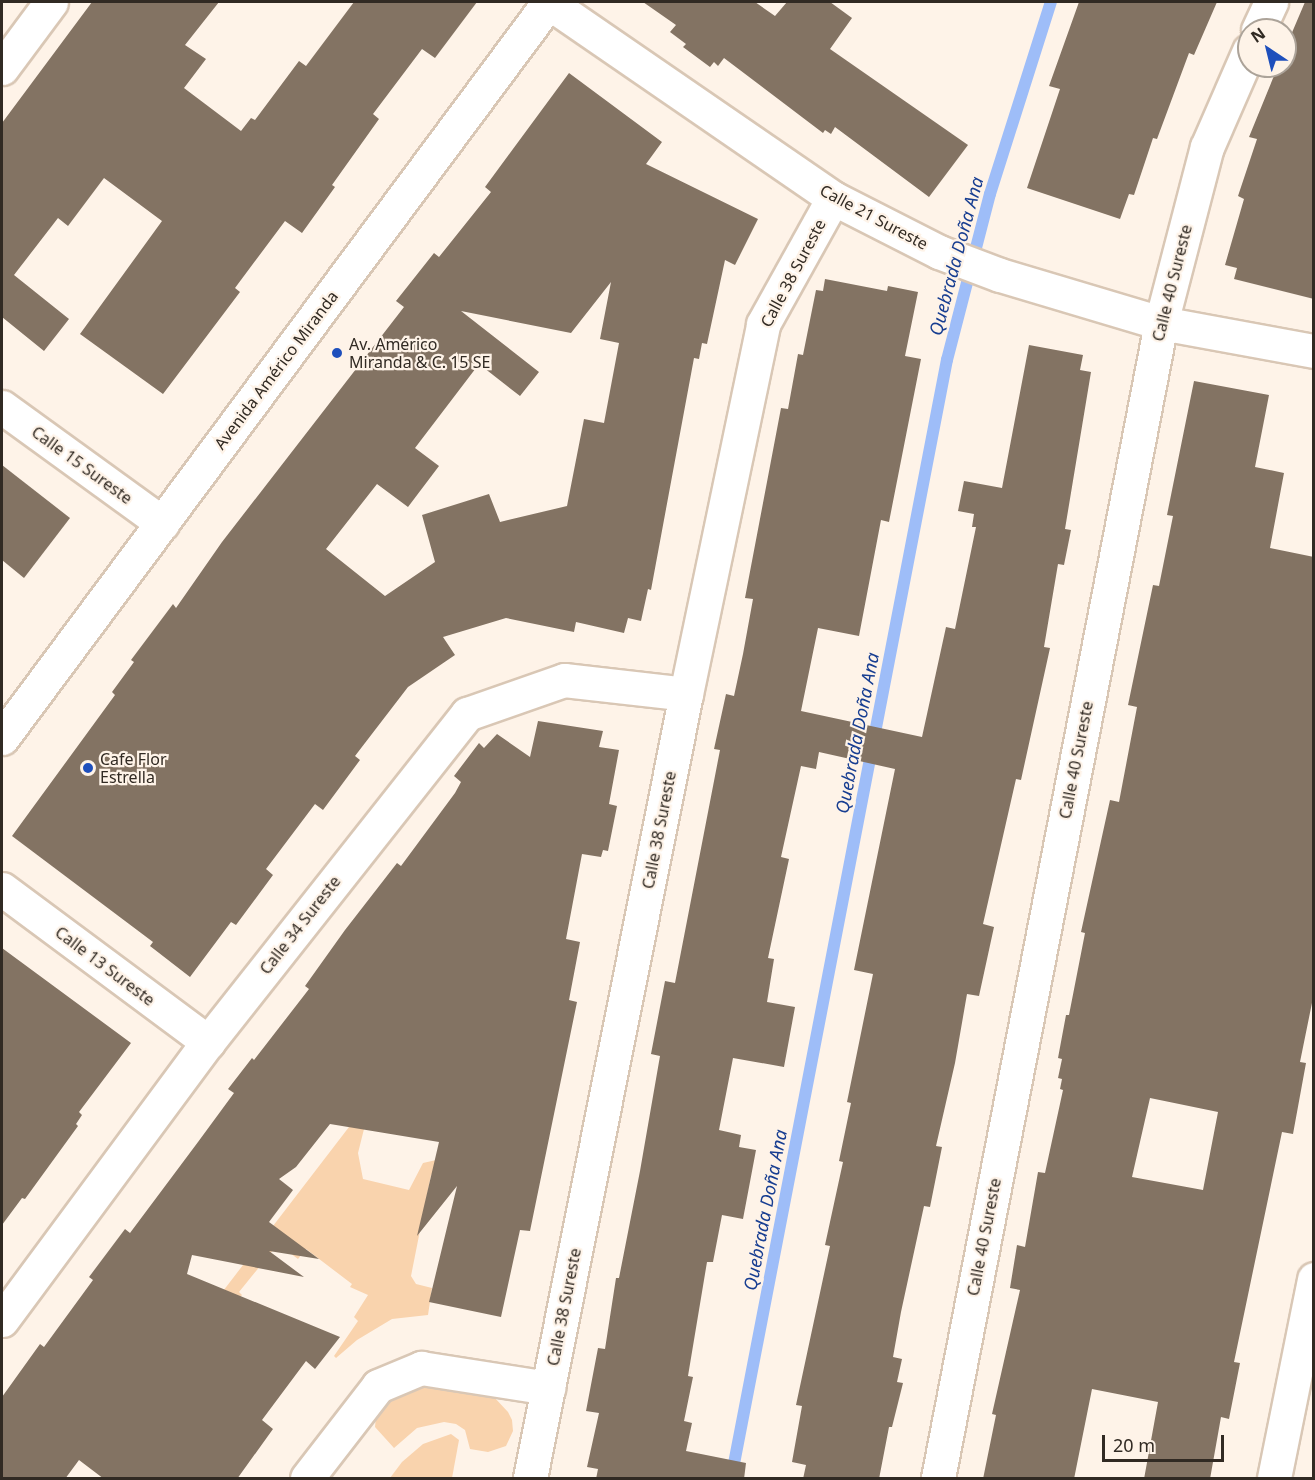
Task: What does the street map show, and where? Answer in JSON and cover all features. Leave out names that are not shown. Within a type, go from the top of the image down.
[{"type":"street","points":[[2,68],[51,2]]},
{"type":"street","name":"Calle 21 Sureste","points":[[549,2],[833,198],[939,252],[1000,275],[1161,323],[1314,351]]},
{"type":"street","name":"Avenida Américo Miranda","points":[[2,738],[549,2]]},
{"type":"street","points":[[1264,18],[1271,2]]},
{"type":"street","name":"Calle 40 Sureste","points":[[938,1479],[1161,323],[1207,147],[1237,78]]},
{"type":"street","name":"Calle 38 Sureste","points":[[530,1479],[686,694],[763,324],[833,198]]},
{"type":"street","name":"Calle 15 Sureste","points":[[2,407],[162,523]]},
{"type":"street","name":"Calle 34 Sureste","points":[[2,1320],[208,1042],[467,714],[564,680],[686,694]]},
{"type":"street","name":"Calle 13 Sureste","points":[[2,889],[208,1042]]},
{"type":"street","points":[[1274,1479],[1314,1279]]},
{"type":"street","points":[[307,1479],[378,1386],[421,1368],[548,1388]]},
{"type":"shaded area","points":[[372,1097],[358,1153],[363,1179],[409,1190],[423,1163],[454,1156],[431,1175],[411,1276],[416,1284],[432,1288],[428,1315],[392,1319],[357,1340],[336,1358],[334,1356],[358,1321],[354,1317],[368,1295],[350,1287],[352,1284],[306,1249],[298,1259],[278,1244],[239,1292],[242,1295],[233,1305],[220,1295]]},
{"type":"shaded area","points":[[423,1384],[453,1387],[493,1396],[508,1412],[512,1420],[513,1431],[506,1446],[488,1452],[470,1449],[465,1430],[456,1424],[444,1422],[417,1428],[394,1448],[375,1427],[376,1416],[385,1403],[396,1394]]},
{"type":"shaded area","points":[[451,1434],[459,1440],[452,1478],[390,1478],[402,1462],[423,1444]]},
{"type":"building","points":[[92,2],[219,2],[185,45],[206,59],[184,88],[241,131],[251,118],[255,120],[299,61],[306,66],[354,2],[477,2],[435,58],[422,49],[373,114],[379,119],[332,185],[335,187],[302,233],[285,221],[235,288],[240,292],[163,394],[80,334],[162,221],[104,178],[68,226],[58,218],[14,275],[69,319],[44,351],[2,317],[2,123]]},
{"type":"building","points":[[643,2],[755,2],[775,16],[787,2],[830,2],[852,18],[830,49],[968,145],[929,197],[835,127],[831,134],[825,130],[823,133],[724,58],[718,66],[714,62],[710,67],[683,47],[686,44],[670,32],[676,25]]},
{"type":"building","points":[[1079,2],[1217,2],[1194,55],[1189,53],[1157,139],[1153,138],[1134,195],[1129,194],[1120,219],[1027,188],[1060,89],[1049,86]]},
{"type":"building","points":[[1305,2],[1314,2],[1314,299],[1234,279],[1237,268],[1225,265],[1244,199],[1238,196],[1257,139],[1249,137],[1273,78],[1297,78],[1297,21]]},
{"type":"building","points":[[569,73],[662,142],[646,164],[758,219],[735,265],[725,260],[707,344],[702,343],[699,359],[694,358],[651,590],[648,589],[641,621],[628,618],[624,633],[576,622],[574,632],[506,618],[443,637],[455,655],[408,687],[355,756],[360,760],[323,810],[315,804],[266,869],[273,875],[236,925],[231,922],[190,977],[150,946],[153,942],[12,836],[115,695],[112,692],[134,662],[131,660],[173,604],[176,608],[222,542],[404,307],[396,301],[434,253],[439,257],[491,192],[485,187]],"holes":[[[611,282],[600,339],[619,343],[604,423],[584,419],[567,506],[500,522],[489,494],[422,515],[435,562],[385,596],[326,549],[377,484],[408,507],[439,466],[415,448],[479,364],[520,396],[539,372],[461,311],[571,333]]]},
{"type":"building","points":[[825,279],[887,291],[888,286],[918,292],[905,356],[921,359],[889,522],[881,520],[859,636],[818,628],[801,711],[922,737],[946,627],[955,629],[976,527],[972,527],[974,514],[958,511],[964,481],[1002,488],[1029,345],[1083,355],[1080,370],[1091,372],[1065,529],[1071,530],[1064,565],[1058,564],[1044,647],[1050,648],[1021,780],[1016,779],[983,924],[994,927],[979,996],[967,994],[955,1063],[936,1146],[942,1147],[930,1207],[924,1206],[901,1312],[893,1357],[902,1359],[897,1382],[903,1383],[892,1427],[889,1427],[879,1479],[803,1479],[806,1465],[792,1462],[802,1406],[796,1405],[830,1246],[825,1245],[843,1162],[839,1161],[851,1103],[847,1102],[873,974],[854,970],[895,769],[819,752],[816,769],[801,766],[781,857],[789,859],[768,958],[774,959],[767,1002],[795,1007],[784,1067],[733,1058],[719,1130],[741,1135],[739,1147],[756,1150],[743,1219],[722,1215],[713,1262],[707,1262],[688,1376],[693,1377],[684,1421],[692,1423],[686,1451],[746,1463],[744,1479],[596,1479],[598,1469],[587,1467],[599,1413],[586,1411],[598,1348],[605,1349],[616,1278],[619,1278],[640,1171],[660,1056],[651,1054],[665,981],[675,983],[720,750],[714,749],[726,694],[734,696],[743,654],[753,599],[745,598],[781,408],[788,409],[798,354],[803,355],[816,290],[823,291]]},
{"type":"building","points":[[1194,381],[1269,395],[1255,467],[1284,473],[1270,548],[1314,557],[1314,993],[1300,1062],[1306,1063],[1293,1134],[1282,1132],[1234,1362],[1240,1363],[1229,1419],[1221,1417],[1210,1479],[1144,1479],[1158,1402],[1092,1389],[1074,1479],[983,1479],[996,1415],[992,1414],[1020,1290],[1010,1288],[1017,1245],[1025,1247],[1038,1172],[1045,1173],[1063,1090],[1060,1089],[1062,1079],[1058,1078],[1062,1059],[1058,1058],[1085,933],[1081,932],[1110,800],[1119,802],[1137,707],[1128,705],[1153,585],[1159,586],[1173,516],[1167,515]],"holes":[[[1150,1098],[1218,1112],[1203,1190],[1132,1177]]]},
{"type":"building","points":[[2,465],[70,518],[24,578],[2,560]]},
{"type":"building","points":[[538,721],[603,731],[599,747],[619,750],[609,804],[617,806],[608,851],[603,850],[601,857],[582,854],[566,939],[580,942],[569,1000],[577,1002],[530,1231],[520,1230],[501,1317],[429,1302],[457,1186],[417,1236],[439,1142],[330,1124],[296,1167],[279,1179],[293,1190],[269,1222],[319,1259],[269,1251],[304,1277],[192,1255],[187,1274],[340,1337],[315,1369],[306,1361],[262,1420],[273,1429],[237,1479],[104,1479],[79,1460],[65,1479],[2,1479],[2,1397],[40,1344],[44,1347],[93,1280],[89,1277],[125,1229],[130,1233],[234,1093],[228,1089],[252,1058],[254,1060],[309,989],[305,986],[345,930],[397,863],[401,866],[455,793],[461,782],[454,776],[479,743],[484,748],[497,734],[530,757]]},
{"type":"building","points":[[2,948],[131,1043],[79,1112],[82,1115],[76,1124],[78,1126],[25,1199],[22,1198],[2,1225]]},
{"type":"waterway","name":"Quebrada Doña Ana","points":[[732,1474],[947,360],[990,194],[1051,2]]},
{"type":"place","name":"Av. Américo Miranda & C. 15 SE","points":[[337,353]]},
{"type":"place","name":"Cafe Flor Estrella","points":[[88,768]]}]
